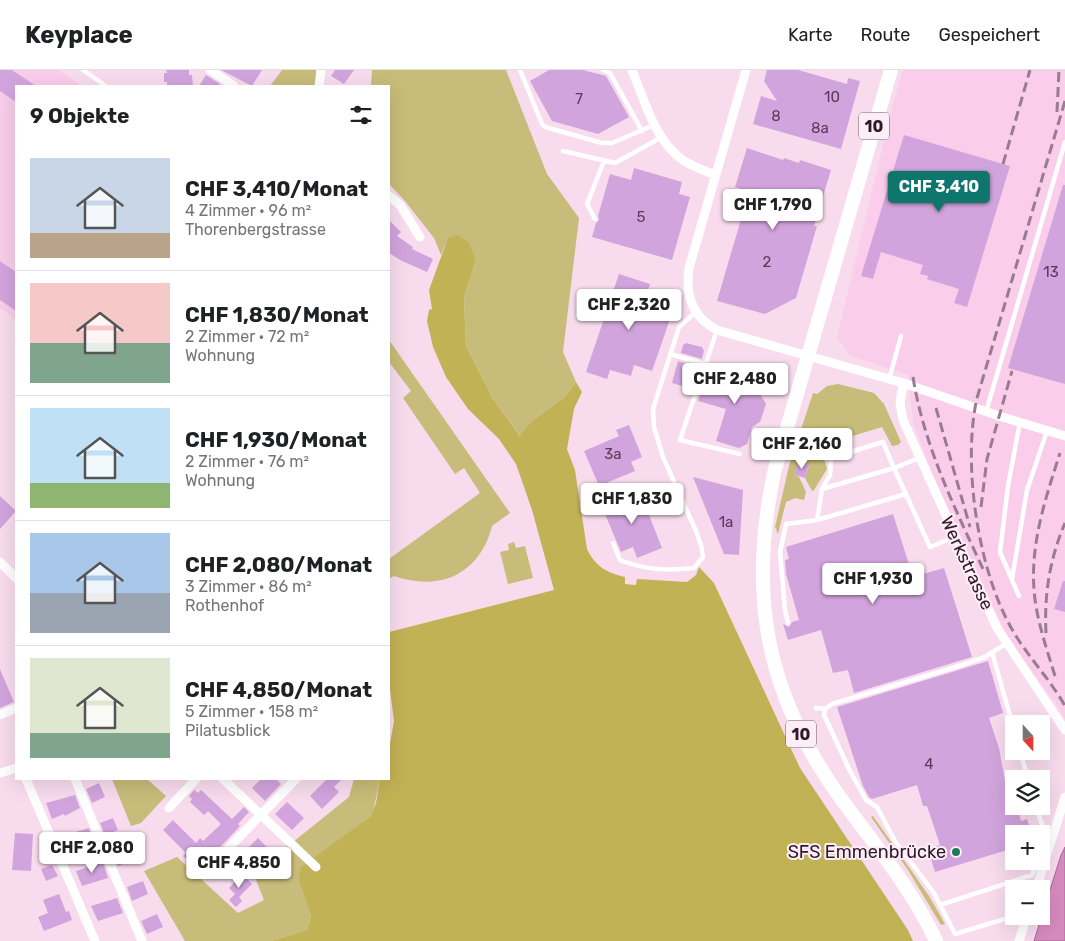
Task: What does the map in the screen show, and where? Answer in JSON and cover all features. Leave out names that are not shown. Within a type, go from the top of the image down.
[{"type":"main road","name":"10","points":[[891,70],[784,436],[769,494],[762,557],[762,580],[768,638],[783,693],[806,744],[836,792],[905,886],[936,941]]},
{"type":"street","points":[[210,70],[232,85]]},
{"type":"street","points":[[320,85],[321,70]]},
{"type":"street","points":[[632,70],[662,137],[680,159],[714,175]]},
{"type":"street","points":[[746,70],[714,175],[687,279],[689,297],[696,312],[710,326],[717,330],[903,384],[1065,436]]},
{"type":"street","points":[[390,197],[400,204],[420,237]]},
{"type":"street","name":"Werkstrasse","points":[[903,384],[900,399],[902,415],[919,458],[997,628],[1065,730]]},
{"type":"street","points":[[0,562],[15,577]]},
{"type":"street","points":[[0,715],[15,708]]},
{"type":"street","points":[[0,773],[15,768]]},
{"type":"street","points":[[26,780],[95,941]]},
{"type":"street","points":[[75,780],[142,941]]},
{"type":"street","points":[[168,808],[195,780]]},
{"type":"street","points":[[224,780],[316,867]]},
{"type":"street","points":[[203,874],[295,780]]},
{"type":"street","points":[[1050,846],[1065,797]]},
{"type":"street","points":[[1019,941],[1024,925]]},
{"type":"lane","points":[[83,70],[105,85]]},
{"type":"lane","points":[[520,70],[542,124],[545,127],[602,143],[612,143],[655,124]]},
{"type":"lane","points":[[602,70],[610,72],[642,131]]},
{"type":"lane","points":[[564,151],[615,163],[662,137]]},
{"type":"lane","points":[[986,412],[1065,142]]},
{"type":"lane","points":[[595,219],[587,204],[604,161]]},
{"type":"lane","points":[[613,542],[620,560],[633,565],[660,570],[694,568],[703,557],[696,531],[663,457],[654,427],[653,409],[679,327],[696,312]]},
{"type":"lane","points":[[717,330],[680,440],[740,454]]},
{"type":"lane","points":[[889,380],[901,336]]},
{"type":"lane","points":[[670,354],[705,364]]},
{"type":"lane","points":[[1018,596],[1000,552],[1008,486],[1020,422]]},
{"type":"lane","points":[[1012,580],[1027,490],[1047,431]]},
{"type":"lane","points":[[816,520],[822,489],[830,475],[831,458],[883,442],[930,547],[955,537]]},
{"type":"lane","points":[[822,489],[894,468],[919,458]]},
{"type":"lane","points":[[788,623],[785,610],[780,552],[786,524],[816,520],[906,494]]},
{"type":"lane","points":[[1005,919],[955,934],[940,905],[915,865],[892,836],[878,806],[866,800],[824,715],[826,709],[832,703],[956,667],[992,652],[1007,643]]},
{"type":"lane","points":[[992,652],[1010,715]]},
{"type":"lane","points":[[816,708],[826,709]]},
{"type":"lane","points":[[1039,815],[1046,837],[1052,842]]},
{"type":"lane","points":[[940,905],[1032,875],[1034,870]]},
{"type":"shaded area","points":[[0,70],[58,70],[80,85],[15,85],[15,319],[0,308]]},
{"type":"shaded area","points":[[282,70],[316,70],[316,85],[271,85]]},
{"type":"shaded area","points":[[372,70],[506,70],[547,174],[579,218],[563,352],[576,382],[565,397],[533,420],[521,437],[493,399],[466,346],[464,297],[476,260],[448,238],[441,255],[434,238],[390,185],[390,85],[371,85]]},
{"type":"shaded area","points":[[903,70],[1065,70],[1065,720],[1057,705],[1012,647],[935,481],[913,422],[908,375],[851,356],[837,337],[893,103]]},
{"type":"shaded area","points":[[458,235],[469,243],[476,260],[464,297],[466,346],[493,399],[520,436],[533,420],[565,397],[576,382],[582,392],[574,409],[567,449],[575,470],[587,549],[590,555],[602,568],[625,577],[625,584],[636,585],[637,579],[687,582],[696,575],[699,567],[714,583],[800,768],[908,930],[913,941],[271,941],[307,930],[311,916],[299,882],[300,868],[371,816],[376,803],[380,780],[390,780],[390,743],[394,721],[390,690],[390,632],[554,590],[532,510],[516,464],[499,439],[468,409],[446,377],[433,347],[427,321],[429,310],[432,309],[429,290],[448,238]]},
{"type":"shaded area","points":[[390,341],[510,513],[492,526],[486,543],[468,567],[456,575],[442,580],[427,582],[394,576],[390,578],[390,558],[480,493],[464,468],[455,474],[403,398],[411,391],[390,363]]},
{"type":"shaded area","points":[[838,384],[874,393],[884,404],[901,442],[898,445],[892,446],[882,427],[820,446],[827,469],[812,491],[805,478],[809,466],[798,463],[795,475],[799,477],[806,492],[804,500],[795,498],[786,502],[778,534],[775,527],[789,466],[813,393],[817,394],[827,386]]},
{"type":"shaded area","points":[[514,542],[516,548],[525,546],[533,578],[508,584],[500,552],[509,550],[508,544]]},
{"type":"shaded area","points":[[112,780],[148,780],[166,796],[141,823],[131,826]]},
{"type":"shaded area","points":[[354,780],[380,780],[371,816],[328,849],[299,882],[311,916],[307,930],[271,941],[185,941],[144,871],[177,857],[238,913],[264,900],[252,870],[293,842],[349,797]]},
{"type":"shaded area","points":[[873,816],[929,896],[945,924],[941,925],[908,870],[871,817]]},
{"type":"shaded area","points":[[1065,847],[1065,941],[1034,941],[1039,925],[1050,925],[1050,890]]},
{"type":"building","points":[[0,70],[12,70],[34,85],[15,85],[15,101],[0,91]]},
{"type":"building","points":[[166,70],[189,70],[189,75],[192,75],[193,85],[167,85],[167,82],[164,82],[164,73],[167,73]]},
{"type":"building","points":[[221,70],[262,70],[253,85]]},
{"type":"building","points":[[335,70],[354,70],[344,84],[331,76]]},
{"type":"building","points":[[549,70],[583,70],[606,76],[629,117],[598,134],[552,121],[530,81]]},
{"type":"building","points":[[767,70],[798,70],[847,84],[848,78],[860,81],[841,149],[753,124],[761,96],[777,101],[764,81]]},
{"type":"building","points":[[206,75],[220,84],[220,85],[200,85]]},
{"type":"building","points":[[904,135],[1010,166],[967,307],[954,303],[959,289],[927,279],[928,276],[920,274],[923,265],[881,252],[873,279],[861,276]]},
{"type":"building","points":[[747,148],[783,160],[784,158],[799,163],[800,160],[831,170],[814,226],[817,226],[796,298],[765,314],[717,301],[749,192],[735,187]]},
{"type":"building","points":[[634,168],[682,182],[679,194],[690,197],[672,260],[592,237],[596,223],[599,220],[598,216],[610,174],[631,180]]},
{"type":"building","points":[[1063,185],[1065,185],[1065,384],[1008,368]]},
{"type":"building","points":[[390,221],[401,232],[397,236],[413,247],[412,249],[433,259],[427,272],[390,254]]},
{"type":"building","points":[[0,261],[15,271],[15,310],[0,300]]},
{"type":"building","points":[[619,274],[650,284],[646,296],[660,301],[656,314],[670,319],[652,371],[634,365],[631,376],[610,370],[607,379],[586,372]]},
{"type":"building","points":[[686,343],[702,347],[704,351],[702,359],[681,353],[683,345]]},
{"type":"building","points":[[678,361],[699,367],[693,389],[672,383]]},
{"type":"building","points":[[707,371],[740,380],[741,375],[747,372],[760,375],[764,383],[761,396],[766,404],[760,422],[752,427],[747,444],[739,448],[716,441],[726,409],[698,401]]},
{"type":"building","points":[[629,425],[642,457],[631,462],[635,471],[599,486],[584,451],[619,436],[616,430]]},
{"type":"building","points":[[798,462],[809,465],[805,478],[795,475]]},
{"type":"building","points":[[693,477],[743,490],[739,555],[724,554]]},
{"type":"building","points":[[640,492],[662,548],[637,558],[633,547],[621,552],[602,507]]},
{"type":"building","points":[[0,496],[15,512],[0,529]]},
{"type":"building","points":[[893,514],[913,577],[944,568],[972,657],[854,693],[848,670],[833,673],[821,630],[788,640],[783,624],[789,627],[792,622],[799,620],[786,574],[785,560],[789,559],[786,547]]},
{"type":"building","points":[[1063,581],[1065,581],[1065,612],[1054,609]]},
{"type":"building","points":[[988,661],[1003,713],[989,718],[999,748],[1005,781],[1005,815],[1019,815],[1021,821],[1027,819],[1029,825],[1005,825],[1005,851],[935,872],[928,849],[940,845],[927,806],[923,806],[917,785],[872,799],[869,797],[863,786],[837,707]]},
{"type":"building","points":[[0,669],[14,702],[0,708]]},
{"type":"building","points":[[260,780],[277,780],[281,784],[265,801],[252,788]]},
{"type":"building","points":[[326,780],[341,780],[334,787],[339,792],[322,809],[310,796]]},
{"type":"building","points":[[99,783],[105,797],[92,803],[86,789]]},
{"type":"building","points":[[194,790],[198,793],[201,790],[232,819],[244,807],[249,812],[238,824],[240,826],[226,841],[203,863],[200,860],[194,866],[183,856],[186,853],[163,830],[173,820],[196,843],[200,838],[203,841],[221,824],[208,811],[204,815],[190,802],[192,799],[189,796]]},
{"type":"building","points":[[75,795],[80,808],[65,816],[64,814],[52,819],[46,803]]},
{"type":"building","points":[[287,802],[304,818],[292,830],[275,814]]},
{"type":"building","points":[[113,818],[118,830],[105,835],[100,823]]},
{"type":"building","points":[[89,828],[93,844],[68,852],[62,836]]},
{"type":"building","points":[[15,833],[33,834],[31,871],[12,870]]},
{"type":"building","points":[[258,838],[269,849],[255,862],[244,852]]},
{"type":"building","points":[[127,851],[131,861],[118,866],[115,856]]},
{"type":"building","points":[[103,862],[108,878],[82,886],[76,871]]},
{"type":"building","points":[[52,865],[58,876],[46,881],[41,869]]},
{"type":"building","points":[[242,874],[252,884],[239,897],[242,901],[236,907],[229,900],[235,894],[229,888]]},
{"type":"building","points":[[143,881],[148,894],[132,901],[127,887]]},
{"type":"building","points":[[59,894],[66,912],[69,911],[72,920],[44,931],[38,917],[48,913],[43,900]]},
{"type":"building","points":[[117,898],[123,913],[98,921],[91,906]]},
{"type":"building","points":[[157,914],[163,927],[147,934],[141,921]]},
{"type":"railway","points":[[1003,164],[1030,70]]},
{"type":"railway","points":[[1057,112],[1059,70]]},
{"type":"railway","points":[[1065,101],[977,398],[971,454],[976,517],[990,579],[1013,631],[1065,706]]},
{"type":"railway","points":[[981,507],[987,459],[1012,371]]},
{"type":"railway","points":[[913,377],[924,427],[932,451],[951,499],[983,569]]},
{"type":"railway","points":[[936,408],[970,527]]},
{"type":"railway","points":[[1055,676],[1036,606],[1034,567],[1035,547],[1043,509],[1060,453]]},
{"type":"railway","points":[[1046,633],[1046,604],[1049,576],[1055,549],[1065,523]]},
{"type":"place","name":"SFS Emmenbrücke","points":[[956,852]]}]
